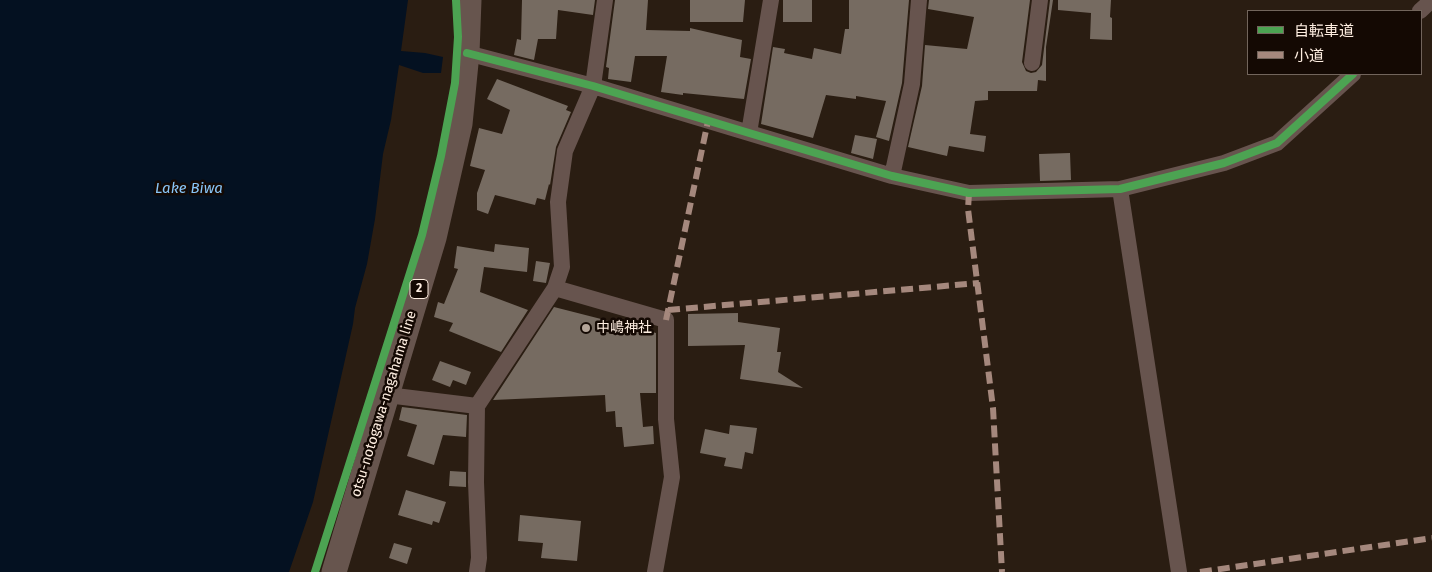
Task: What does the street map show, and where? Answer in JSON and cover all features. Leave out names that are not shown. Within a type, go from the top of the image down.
[{"type":"main road","name":"otsu-notogawa-nagahama line","points":[[334,572],[434,238],[460,124],[467,53],[469,0]]},
{"type":"street","points":[[477,572],[479,558],[476,482],[477,406],[556,288],[562,267],[558,202],[564,151],[593,86],[605,0]]},
{"type":"street","points":[[749,133],[771,0]]},
{"type":"street","points":[[892,176],[912,84],[919,0]]},
{"type":"street","points":[[1032,64],[1040,0]]},
{"type":"street","points":[[1421,10],[1432,0]]},
{"type":"street","points":[[467,53],[593,86],[892,176],[969,193],[1120,189],[1224,163],[1277,143],[1352,75]]},
{"type":"street","points":[[1120,189],[1179,572]]},
{"type":"street","points":[[556,288],[666,320],[666,419],[672,477],[655,572]]},
{"type":"street","points":[[387,395],[477,406]]},
{"type":"water","name":"Lake Biwa","points":[[0,0],[408,0],[401,51],[443,57],[441,73],[423,73],[399,65],[391,120],[383,154],[367,264],[355,308],[313,502],[289,572],[0,572]]},
{"type":"building","points":[[522,0],[595,0],[593,15],[558,10],[556,39],[538,39],[534,60],[514,55],[517,39],[521,40]]},
{"type":"building","points":[[615,0],[648,0],[646,30],[690,31],[690,28],[742,40],[740,57],[751,59],[744,99],[661,92],[667,56],[635,56],[631,82],[608,79],[609,68],[606,67]]},
{"type":"building","points":[[690,0],[745,0],[743,22],[690,22]]},
{"type":"building","points":[[783,0],[812,0],[812,22],[783,22]]},
{"type":"building","points":[[849,0],[909,0],[902,83],[889,141],[876,137],[886,101],[856,96],[856,99],[826,95],[813,138],[761,124],[773,47],[785,49],[784,53],[812,59],[814,48],[841,54],[845,29],[849,29]]},
{"type":"building","points":[[929,0],[1030,0],[1022,62],[1026,71],[1031,73],[1036,72],[1042,65],[1050,0],[1053,0],[1046,47],[1046,81],[1038,80],[1037,91],[988,91],[988,100],[975,101],[970,134],[986,136],[984,152],[949,146],[947,156],[908,147],[922,86],[925,45],[967,49],[974,17],[928,9]]},
{"type":"building","points":[[1058,0],[1111,0],[1112,40],[1090,39],[1091,13],[1058,10]]},
{"type":"building","points":[[497,79],[568,106],[566,110],[571,112],[556,147],[550,185],[545,200],[537,198],[535,205],[495,195],[488,214],[477,210],[477,193],[485,170],[470,166],[479,128],[502,134],[510,110],[487,99]]},
{"type":"building","points":[[855,135],[877,139],[873,159],[851,153]]},
{"type":"building","points":[[1070,153],[1071,180],[1040,181],[1039,154]]},
{"type":"building","points":[[495,244],[529,248],[527,272],[484,267],[480,292],[528,310],[501,352],[449,331],[453,323],[434,317],[438,302],[444,304],[458,269],[454,268],[457,246],[494,252]]},
{"type":"building","points":[[536,261],[550,263],[546,283],[533,281]]},
{"type":"building","points":[[554,307],[656,333],[656,393],[640,393],[643,427],[653,426],[654,444],[624,447],[622,427],[616,427],[615,411],[606,412],[605,395],[493,400]]},
{"type":"building","points":[[738,313],[738,322],[780,328],[777,352],[781,352],[778,372],[803,388],[740,379],[745,345],[688,346],[688,314]]},
{"type":"building","points":[[440,361],[471,372],[466,385],[453,380],[450,387],[432,380]]},
{"type":"building","points":[[402,407],[467,415],[466,437],[443,435],[434,465],[407,456],[417,425],[399,420]]},
{"type":"building","points":[[730,425],[757,428],[753,454],[745,452],[742,469],[724,466],[726,458],[700,453],[705,429],[729,434]]},
{"type":"building","points":[[450,471],[466,472],[466,487],[449,486]]},
{"type":"building","points":[[406,490],[446,502],[439,523],[433,521],[432,525],[398,515]]},
{"type":"building","points":[[520,515],[581,521],[577,561],[541,558],[543,543],[518,541]]},
{"type":"building","points":[[394,543],[412,548],[407,564],[389,558]]},
{"type":"marked path","points":[[666,320],[708,121]]},
{"type":"marked path","points":[[969,193],[968,209],[993,408],[1002,572]]},
{"type":"marked path","points":[[668,310],[979,283]]},
{"type":"marked path","points":[[1200,572],[1432,538]]},
{"type":"cycle path","points":[[315,572],[422,235],[441,156],[455,83],[458,37],[456,0]]},
{"type":"cycle path","points":[[467,53],[593,86],[892,176],[969,193],[1120,189],[1224,163],[1277,143],[1352,75]]},
{"type":"place","name":"中嶋神社","points":[[586,328]]}]
